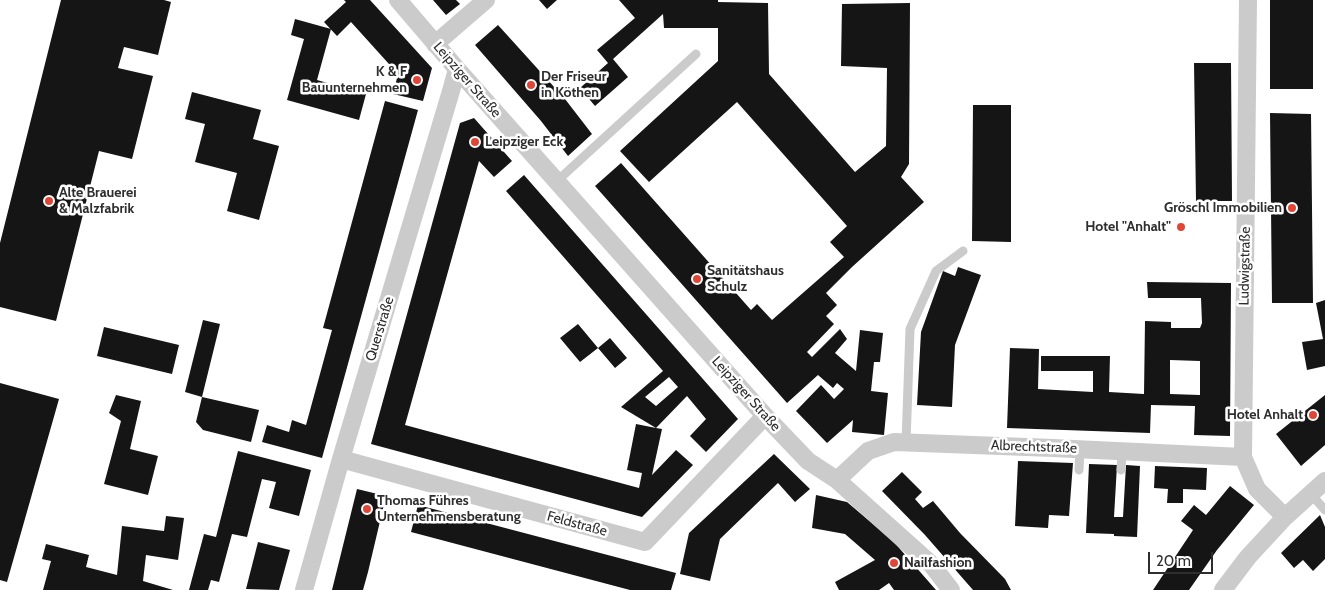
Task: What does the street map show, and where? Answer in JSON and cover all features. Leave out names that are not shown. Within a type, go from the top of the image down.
[{"type":"street","name":"Leipziger Straße","points":[[398,0],[765,416],[808,461],[837,480],[932,565],[951,590]]},
{"type":"street","points":[[436,44],[486,0]]},
{"type":"street","name":"Ludwigstraße","points":[[1248,0],[1243,457],[1257,489],[1285,518]]},
{"type":"street","name":"Querstraße","points":[[304,590],[457,69]]},
{"type":"street","name":"Feldstraße","points":[[341,459],[645,542],[765,416]]},
{"type":"street","name":"Albrechtstraße","points":[[837,480],[868,451],[894,442],[1243,457]]},
{"type":"street","points":[[1223,590],[1248,557],[1285,518],[1325,481]]},
{"type":"lane","points":[[557,181],[696,54]]},
{"type":"lane","points":[[906,442],[910,329],[936,271],[964,251]]},
{"type":"lane","points":[[1079,470],[1080,449]]},
{"type":"lane","points":[[1121,470],[1122,451]]},
{"type":"lane","points":[[1311,494],[1325,510]]},
{"type":"building","name":"Alte Brauerei & Malzfabrik","points":[[61,0],[164,0],[171,2],[158,55],[124,47],[118,68],[153,76],[132,159],[99,151],[56,321],[0,307],[0,243]]},
{"type":"building","points":[[344,0],[370,0],[432,68],[423,101],[393,94],[398,74],[351,22],[337,36],[324,22],[346,2]]},
{"type":"building","points":[[433,0],[456,0],[460,4],[446,15]]},
{"type":"building","points":[[539,0],[557,0],[547,9]]},
{"type":"building","points":[[619,0],[718,0],[718,2],[768,3],[769,74],[855,172],[886,146],[887,68],[841,66],[842,4],[910,3],[909,164],[901,177],[924,202],[826,293],[837,305],[826,316],[834,324],[807,352],[812,357],[840,329],[847,339],[835,353],[856,371],[860,330],[883,333],[880,362],[874,362],[871,391],[888,393],[884,435],[852,432],[853,420],[827,443],[796,411],[821,385],[834,399],[844,389],[837,383],[833,388],[818,375],[787,403],[595,186],[621,163],[751,310],[757,304],[772,320],[844,257],[830,242],[847,226],[737,102],[649,182],[620,151],[718,61],[718,28],[664,28],[663,14],[613,59],[628,77],[595,106],[580,88],[608,63],[597,50],[635,18]]},
{"type":"building","points":[[1270,0],[1313,0],[1313,89],[1270,89]]},
{"type":"building","points":[[295,19],[331,29],[317,80],[366,94],[359,120],[287,100],[304,39],[291,35]]},
{"type":"building","points":[[498,25],[565,99],[592,134],[568,156],[541,121],[475,45]]},
{"type":"building","points":[[1194,63],[1231,63],[1232,201],[1196,201]]},
{"type":"building","points":[[192,92],[261,110],[253,139],[279,146],[259,220],[227,211],[237,173],[195,162],[205,124],[185,119]]},
{"type":"building","points":[[385,101],[418,110],[322,458],[262,442],[267,425],[289,432],[292,420],[306,425],[332,330],[323,328]]},
{"type":"building","points":[[973,105],[1011,105],[1011,242],[972,241]]},
{"type":"building","points":[[1270,113],[1311,114],[1313,303],[1272,303]]},
{"type":"building","points":[[474,118],[512,161],[494,177],[479,161],[405,425],[639,488],[642,473],[627,470],[636,424],[662,429],[652,475],[676,450],[693,465],[642,517],[371,444],[460,123]]},
{"type":"building","points":[[524,175],[738,419],[706,452],[690,436],[706,419],[687,396],[656,428],[621,407],[663,371],[506,191]],"holes":[[[669,377],[678,387],[656,406],[645,397]]]},
{"type":"building","points":[[958,267],[981,275],[955,345],[952,407],[917,405],[921,332],[943,271],[955,276]]},
{"type":"building","points":[[1147,282],[1231,283],[1230,436],[1194,435],[1195,406],[1151,405],[1150,433],[1007,428],[1010,348],[1039,349],[1038,389],[1093,392],[1093,371],[1041,371],[1041,356],[1110,356],[1109,392],[1144,394],[1145,321],[1171,322],[1171,328],[1200,328],[1202,323],[1201,298],[1148,298]],"holes":[[[1170,360],[1200,361],[1200,395],[1170,394]]]},
{"type":"building","name":"Hotel Anhalt","points":[[1325,300],[1325,366],[1307,370],[1302,342],[1323,339],[1316,303]]},
{"type":"building","points":[[203,320],[220,324],[202,397],[185,392]]},
{"type":"building","points":[[578,324],[598,348],[580,362],[560,338]]},
{"type":"building","points":[[104,327],[179,345],[172,374],[97,356]]},
{"type":"building","points":[[610,338],[627,358],[615,368],[598,348]]},
{"type":"building","points":[[0,383],[59,399],[7,582],[0,580]]},
{"type":"building","points":[[116,395],[141,401],[130,449],[158,456],[148,495],[104,484],[121,421],[109,413]]},
{"type":"building","name":"Hotel Anhalt","points":[[1325,395],[1325,445],[1301,466],[1276,434]]},
{"type":"building","points":[[202,397],[259,410],[251,442],[203,430],[196,422]]},
{"type":"building","points":[[238,451],[311,470],[299,516],[269,508],[276,482],[262,479],[247,537],[232,534],[219,582],[211,580],[208,590],[189,590],[204,534],[216,537]]},
{"type":"building","points":[[774,454],[810,489],[795,502],[778,483],[720,539],[710,581],[680,574],[689,533]]},
{"type":"building","points":[[1018,461],[1073,463],[1069,516],[1049,515],[1048,528],[1015,526]]},
{"type":"building","points":[[1089,464],[1117,465],[1114,517],[1123,517],[1126,465],[1140,466],[1137,537],[1086,533]]},
{"type":"building","points":[[1155,466],[1207,468],[1206,490],[1183,489],[1183,503],[1167,503],[1168,489],[1154,488]]},
{"type":"building","points":[[902,472],[922,492],[915,499],[923,508],[933,501],[960,533],[1005,579],[1011,590],[973,590],[925,535],[882,491]]},
{"type":"building","points":[[1230,486],[1254,505],[1217,550],[1189,590],[1153,590],[1193,530],[1181,521],[1194,505],[1206,515]]},
{"type":"building","points":[[357,489],[386,496],[368,572],[363,590],[332,590]]},
{"type":"building","points":[[816,495],[847,502],[893,541],[936,590],[894,590],[889,583],[879,590],[839,590],[835,582],[875,560],[845,534],[812,528]]},
{"type":"building","points":[[418,505],[676,573],[671,590],[630,590],[411,532]]},
{"type":"building","points":[[1320,515],[1325,527],[1325,559],[1313,571],[1303,560],[1294,568],[1281,553]]},
{"type":"building","points":[[166,516],[184,518],[178,560],[146,555],[143,581],[173,590],[43,590],[51,561],[42,559],[46,544],[89,555],[86,567],[117,575],[122,526],[164,531]]},
{"type":"building","points":[[258,542],[290,550],[279,590],[246,589]]},
{"type":"place","name":"K & F Bauunternehmen","points":[[417,80]]},
{"type":"place","name":"Der Friseur in Köthen","points":[[531,85]]},
{"type":"place","name":"Leipziger Eck","points":[[475,142]]},
{"type":"place","name":"Alte Brauerei & Malzfabrik","points":[[49,201]]},
{"type":"place","name":"Gröschl Immobilien","points":[[1292,208]]},
{"type":"place","name":"Hotel \"Anhalt\"","points":[[1181,227]]},
{"type":"place","name":"Sanitätshaus Schulz","points":[[697,279]]},
{"type":"place","name":"Hotel Anhalt","points":[[1313,415]]},
{"type":"place","name":"Thomas Führes Unternehmensberatung","points":[[367,509]]},
{"type":"place","name":"Nailfashion","points":[[894,563]]}]
